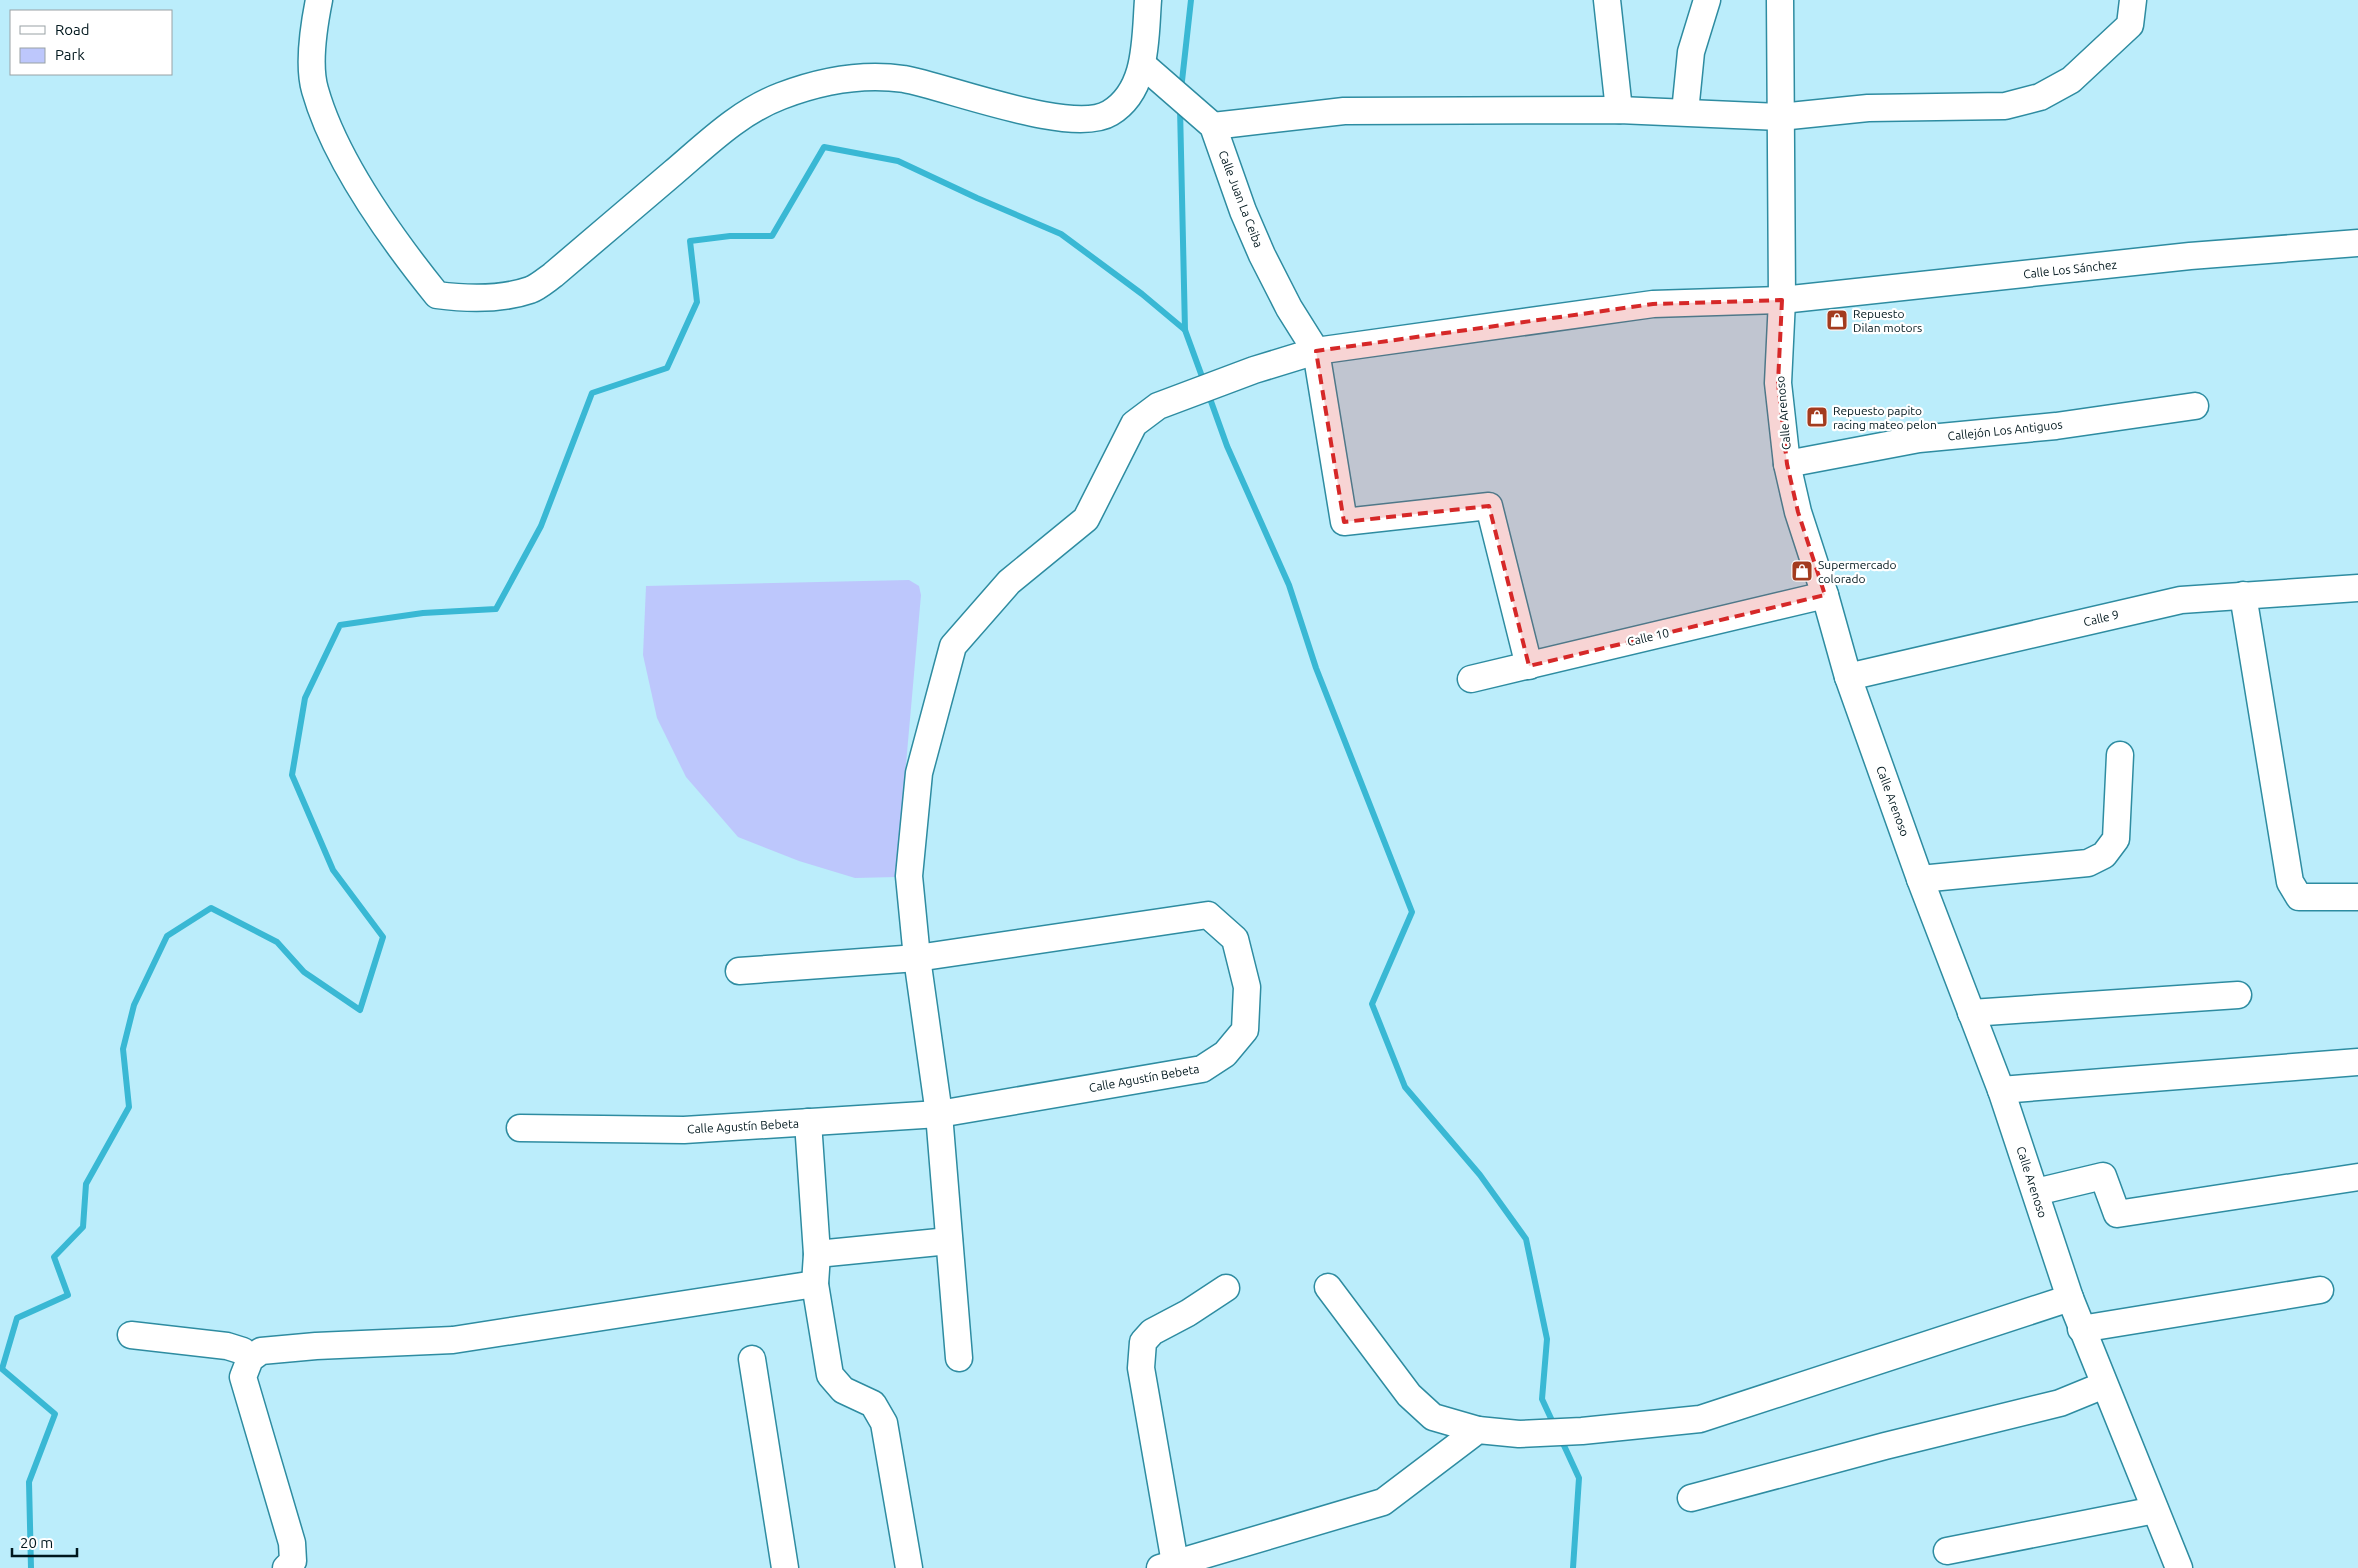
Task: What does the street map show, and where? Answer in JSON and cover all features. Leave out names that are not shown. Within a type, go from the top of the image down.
[{"type":"street","points":[[319,0],[312,36],[314,89],[334,136],[358,183],[437,295],[460,298],[482,298],[531,290],[553,275],[743,114],[781,96],[836,79],[873,76],[904,80],[1052,118],[1080,120],[1109,114],[1128,96],[1143,65],[1148,0]]},
{"type":"street","points":[[1607,0],[1619,110]]},
{"type":"street","points":[[1685,112],[1691,52],[1707,0]]},
{"type":"street","name":"Calle Arenoso","points":[[1780,0],[1782,300],[1778,383],[1787,464],[1798,512],[1825,595],[1848,677],[1920,879],[2002,1090],[2081,1329],[2178,1568]]},
{"type":"street","points":[[1208,121],[1344,111],[1619,110],[1780,117],[1868,108],[2005,106],[2040,97],[2071,80],[2130,25],[2133,0]]},
{"type":"street","name":"Calle Juan La Ceiba","points":[[1143,65],[1208,121],[1262,255],[1289,308],[1316,351]]},
{"type":"street","name":"Calle Los Sánchez","points":[[959,1358],[939,1114],[917,958],[909,876],[919,773],[953,646],[1009,582],[1086,519],[1134,424],[1158,406],[1254,370],[1316,351],[1653,304],[1782,300],[2190,256],[2358,242]]},
{"type":"street","points":[[1316,351],[1344,522],[1489,506],[1528,666]]},
{"type":"street","name":"Callejón Los Antiguos","points":[[1787,464],[1919,439],[2056,426],[2195,406]]},
{"type":"street","name":"Calle 9","points":[[1848,677],[2181,600],[2358,588]]},
{"type":"street","name":"Calle 10","points":[[1472,679],[1825,595]]},
{"type":"street","points":[[2243,596],[2290,882],[2299,897],[2358,897]]},
{"type":"street","points":[[1920,879],[2088,863],[2104,856],[2116,839],[2120,756]]},
{"type":"street","name":"Calle Agustín Bebeta","points":[[520,1128],[684,1130],[939,1114],[1202,1069],[1225,1054],[1245,1030],[1247,987],[1235,939],[1208,915],[917,958],[739,971]]},
{"type":"street","points":[[1971,1013],[2238,995]]},
{"type":"street","points":[[2002,1090],[2358,1062]]},
{"type":"street","points":[[808,1122],[817,1254],[816,1284],[830,1376],[843,1390],[873,1404],[884,1423],[909,1568]]},
{"type":"street","points":[[2036,1192],[2103,1176],[2117,1214],[2358,1177]]},
{"type":"street","points":[[817,1254],[949,1240]]},
{"type":"street","points":[[286,1568],[293,1561],[292,1543],[244,1377],[250,1359],[261,1351],[316,1346],[453,1340],[816,1284]]},
{"type":"street","points":[[1328,1287],[1409,1395],[1433,1417],[1478,1430],[1519,1434],[1582,1432],[1700,1419],[2070,1298]]},
{"type":"street","points":[[1226,1288],[1188,1313],[1152,1332],[1142,1342],[1141,1368],[1167,1566],[1382,1502],[1478,1430]]},
{"type":"street","points":[[2081,1329],[2320,1290]]},
{"type":"street","points":[[131,1335],[227,1346],[243,1351],[250,1359]]},
{"type":"street","points":[[752,1359],[785,1568]]},
{"type":"street","points":[[1691,1498],[1885,1446],[2060,1403],[2104,1385]]},
{"type":"street","points":[[1947,1551],[2155,1510]]},
{"type":"highlighted area","points":[[1782,300],[1778,383],[1787,464],[1798,512],[1825,595],[1529,666],[1489,506],[1344,522],[1316,351],[1653,304]]},
{"type":"green space","points":[[909,580],[919,586],[921,595],[896,877],[855,878],[799,861],[738,837],[686,777],[657,718],[643,655],[646,586]]},
{"type":"waterway","points":[[1181,90],[1191,0]]},
{"type":"waterway","points":[[1180,108],[1185,330],[1204,382]]},
{"type":"waterway","points":[[31,1568],[29,1482],[55,1414],[2,1369],[17,1318],[68,1295],[54,1257],[83,1227],[86,1184],[129,1107],[123,1049],[134,1005],[167,936],[211,908],[277,942],[304,972],[360,1010],[383,937],[333,870],[292,775],[305,698],[340,625],[423,613],[496,609],[541,526],[592,393],[667,368],[697,302],[690,241],[730,236],[772,236],[824,147],[898,161],[1061,234],[1142,294],[1185,330]]},
{"type":"waterway","points":[[1208,393],[1227,446],[1289,585],[1316,668],[1412,912],[1372,1004],[1405,1087],[1480,1175],[1526,1239],[1547,1339],[1542,1399],[1554,1425]]},
{"type":"waterway","points":[[1561,1439],[1579,1478],[1573,1568]]},
{"type":"place","name":"Repuesto Dilan motors","points":[[1837,320]]},
{"type":"place","name":"Repuesto papito racing mateo pelon","points":[[1817,417]]},
{"type":"place","name":"Supermercado colorado","points":[[1802,571]]}]
